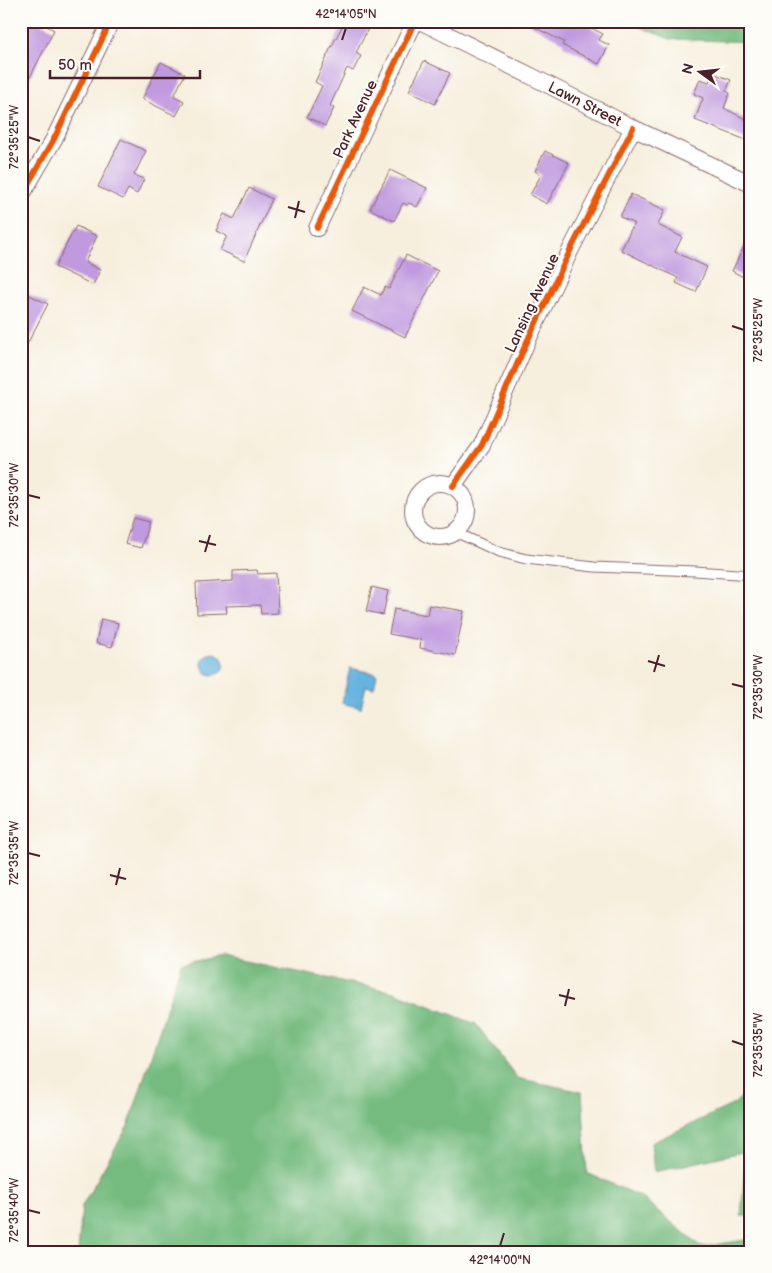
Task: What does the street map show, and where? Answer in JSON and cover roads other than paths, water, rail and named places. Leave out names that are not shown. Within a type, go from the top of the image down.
[{"type":"street","points":[[21,196],[54,139],[111,21]]},
{"type":"street","name":"Park Avenue","points":[[317,228],[415,21]]},
{"type":"street","name":"Lawn Street","points":[[420,21],[533,76],[633,128],[751,184]]},
{"type":"street","name":"Lansing Avenue","points":[[453,486],[482,445],[570,248],[633,128]]},
{"type":"street","points":[[437,483],[446,483],[460,492],[465,500],[466,518],[462,526],[455,532],[447,536],[438,537],[429,535],[421,530],[415,522],[413,504],[422,489],[437,483]]},
{"type":"lane","points":[[455,532],[499,552],[526,559],[594,567],[696,571],[751,576]]},
{"type":"water","points":[[213,653],[221,656],[224,664],[221,672],[213,675],[205,672],[202,664],[205,656]]},
{"type":"water","points":[[350,668],[377,674],[374,688],[366,686],[361,708],[342,703]]}]
